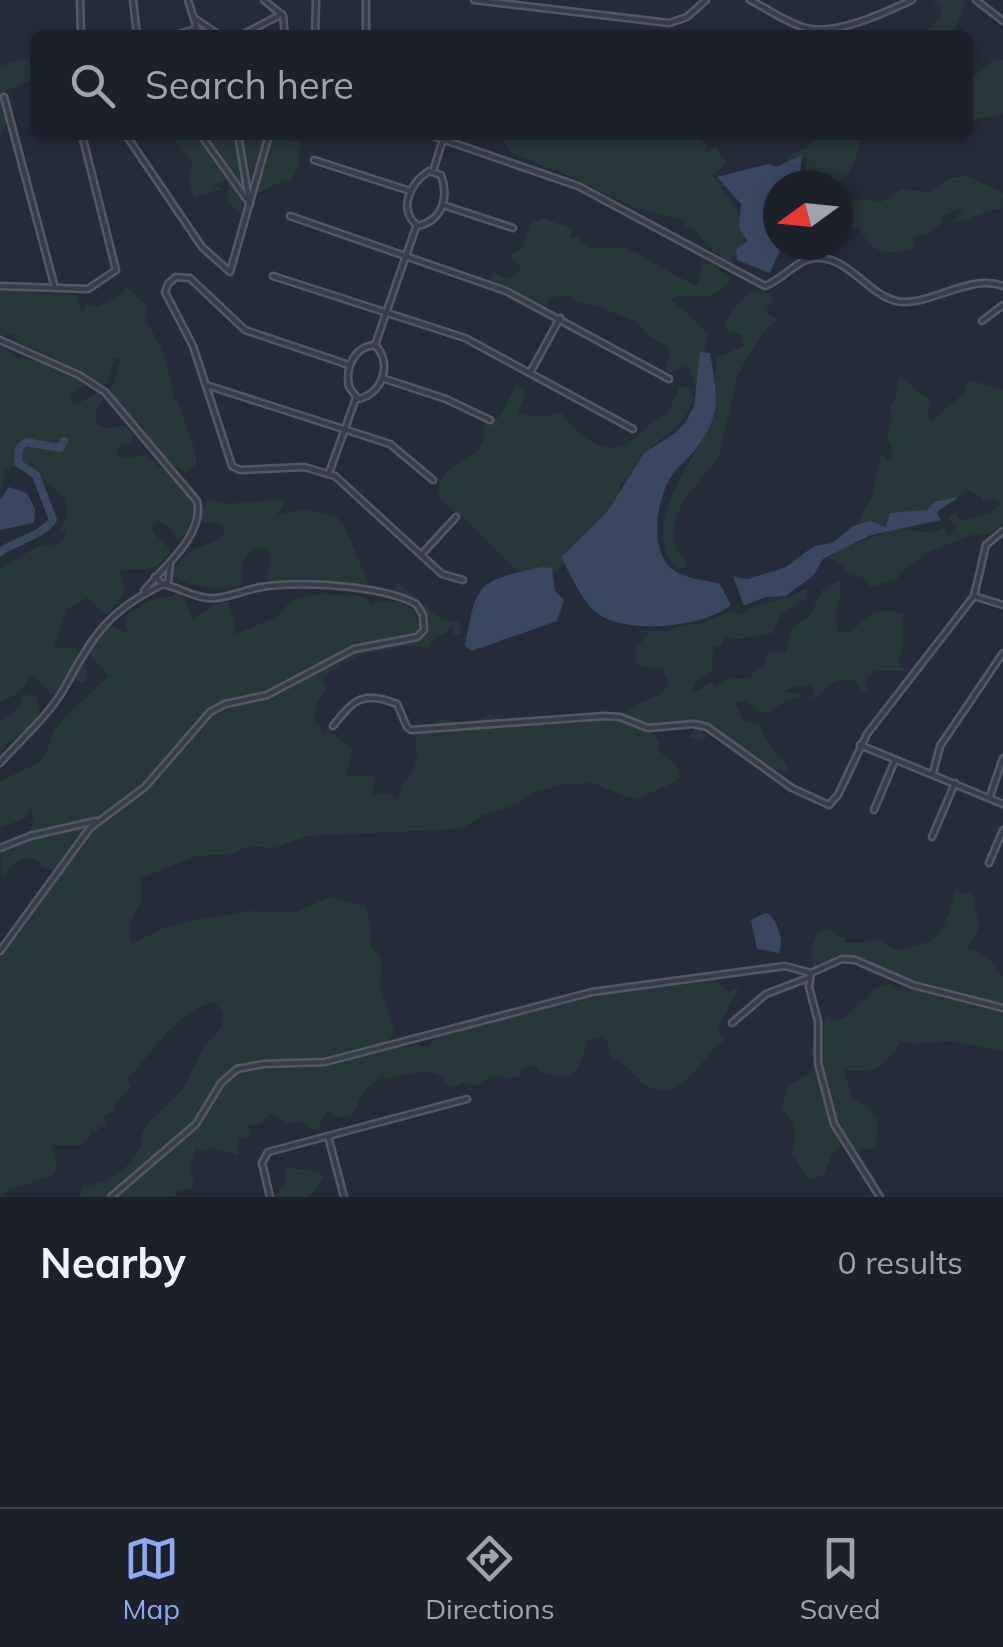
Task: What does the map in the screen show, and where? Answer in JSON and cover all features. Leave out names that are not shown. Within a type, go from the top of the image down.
[{"type":"street","points":[[80,0],[81,30]]},
{"type":"street","points":[[133,0],[136,30]]},
{"type":"street","points":[[188,0],[196,30]]},
{"type":"street","points":[[264,0],[282,14],[284,30]]},
{"type":"street","points":[[316,0],[316,30]]},
{"type":"street","points":[[366,0],[366,30]]},
{"type":"street","points":[[474,0],[670,24],[686,17],[706,0]]},
{"type":"street","points":[[750,0],[799,26],[816,30],[858,22],[912,0]]},
{"type":"street","points":[[976,0],[1003,21]]},
{"type":"street","points":[[252,30],[282,14]]},
{"type":"street","points":[[192,17],[212,30]]},
{"type":"street","points":[[4,97],[55,288]]},
{"type":"street","points":[[0,286],[88,290],[116,270],[83,140]]},
{"type":"street","points":[[129,140],[202,247],[230,272],[269,140]]},
{"type":"street","points":[[205,140],[250,204]]},
{"type":"street","points":[[239,140],[250,204]]},
{"type":"street","points":[[375,345],[416,225],[408,209],[410,191],[420,177],[434,170],[443,140],[578,186],[765,286],[778,282],[804,261],[822,258],[840,264],[882,294],[903,302],[980,284],[1003,286]]},
{"type":"street","points":[[314,160],[410,191]]},
{"type":"street","points":[[416,225],[431,222],[443,205],[444,183],[434,170]]},
{"type":"street","points":[[443,205],[514,228]]},
{"type":"street","points":[[290,216],[496,286],[669,378]]},
{"type":"street","points":[[349,366],[245,330],[190,278],[179,276],[169,282],[165,292],[192,346],[232,466],[240,470],[304,467],[328,474],[351,488],[445,576],[464,580]]},
{"type":"street","points":[[274,276],[464,338],[633,429]]},
{"type":"street","points":[[982,321],[1003,305]]},
{"type":"street","points":[[530,372],[560,318]]},
{"type":"street","points":[[0,340],[79,375],[105,392],[193,494],[198,508],[197,521],[170,563],[92,641],[66,686],[0,763]]},
{"type":"street","points":[[328,474],[356,398],[348,383],[349,366],[362,349],[375,345]]},
{"type":"street","points":[[356,398],[370,395],[382,378],[383,357],[375,345]]},
{"type":"street","points":[[382,378],[446,399],[490,420]]},
{"type":"street","points":[[206,385],[392,445],[433,480]]},
{"type":"street","points":[[422,554],[456,517]]},
{"type":"street","points":[[334,726],[358,700],[374,696],[397,704],[412,730],[604,716],[652,728],[700,724],[792,788],[826,805],[838,795],[860,745],[974,596],[986,545],[1003,531]]},
{"type":"street","points":[[144,591],[168,582],[170,563]]},
{"type":"street","points":[[162,570],[177,586]]},
{"type":"street","points":[[0,950],[84,836],[145,786],[216,708],[267,695],[354,649],[417,637],[424,630],[420,609],[408,600],[334,586],[266,586],[216,598],[162,584],[156,577]]},
{"type":"street","points":[[974,596],[1003,605]]},
{"type":"street","points":[[933,773],[940,746],[1003,653]]},
{"type":"street","points":[[860,745],[1003,804]]},
{"type":"street","points":[[990,798],[1003,758]]},
{"type":"street","points":[[874,810],[895,760]]},
{"type":"street","points":[[932,837],[956,783]]},
{"type":"street","points":[[0,848],[30,836],[99,820]]},
{"type":"street","points":[[988,863],[1003,830]]},
{"type":"street","points":[[732,1023],[766,994],[842,958],[867,964],[925,989],[1003,1008]]},
{"type":"street","points":[[111,1197],[196,1124],[226,1077],[250,1065],[324,1062],[592,992],[785,966],[810,975]]},
{"type":"street","points":[[810,975],[818,1021],[818,1062],[834,1124],[880,1197]]},
{"type":"street","points":[[258,1197],[269,1194],[263,1158],[274,1150],[467,1099]]},
{"type":"street","points":[[328,1136],[344,1197]]},
{"type":"shaded area","points":[[937,0],[965,0],[956,30],[928,30],[940,17],[941,8],[933,4]]},
{"type":"shaded area","points":[[30,59],[30,81],[5,91],[8,119],[0,137],[0,66]]},
{"type":"shaded area","points":[[995,59],[1003,60],[1003,114],[973,121],[973,76]]},
{"type":"shaded area","points":[[175,140],[300,142],[299,165],[290,183],[285,180],[242,200],[246,219],[227,200],[229,188],[224,180],[213,185],[223,189],[194,198],[188,177],[193,164]]},
{"type":"shaded area","points":[[503,140],[703,140],[707,144],[704,154],[717,147],[721,158],[728,162],[712,175],[743,222],[743,243],[738,254],[731,256],[732,262],[714,251],[693,228],[683,227],[686,220],[636,208],[513,154]]},
{"type":"shaded area","points":[[814,140],[860,140],[850,170],[805,170],[807,157],[794,158],[782,166],[789,155],[806,149]]},
{"type":"shaded area","points":[[967,176],[1000,191],[1000,209],[953,223],[963,208],[942,216],[942,222],[928,235],[913,236],[914,248],[897,252],[875,248],[860,228],[853,228],[853,202],[881,202],[901,189],[928,192],[951,178]]},
{"type":"shaded area","points":[[543,218],[572,229],[571,238],[582,237],[580,242],[591,248],[627,248],[694,285],[698,284],[702,265],[712,263],[730,279],[717,293],[670,298],[709,334],[695,386],[688,366],[668,373],[665,368],[670,355],[666,345],[649,337],[637,322],[567,295],[550,298],[547,306],[487,287],[493,272],[508,279],[520,271],[521,266],[509,257],[522,248],[530,224]]},
{"type":"shaded area","points":[[13,282],[32,293],[76,294],[82,313],[86,304],[97,307],[122,294],[126,286],[147,307],[145,322],[165,360],[174,401],[178,401],[196,464],[186,473],[158,455],[142,425],[110,393],[122,358],[114,359],[107,384],[101,385],[39,350],[15,343],[15,334],[0,336],[0,290]]},
{"type":"shaded area","points":[[757,290],[770,293],[774,299],[766,311],[777,319],[762,334],[738,374],[718,459],[685,498],[676,517],[673,538],[677,551],[686,560],[686,567],[678,570],[666,553],[665,514],[714,418],[718,357],[744,346],[741,335],[728,331],[725,324],[733,309]]},
{"type":"shaded area","points":[[3,347],[18,358],[36,360],[88,383],[72,394],[70,401],[74,406],[97,392],[103,400],[96,412],[97,425],[126,426],[133,436],[132,442],[118,447],[121,458],[147,455],[158,466],[165,467],[202,509],[208,499],[226,504],[281,499],[285,501],[277,515],[305,509],[337,517],[369,585],[350,588],[272,583],[267,578],[269,549],[254,550],[245,558],[242,585],[215,588],[189,584],[173,576],[173,569],[190,552],[222,537],[225,530],[222,524],[199,521],[178,539],[158,521],[152,526],[154,533],[169,548],[162,562],[151,569],[119,571],[125,592],[104,615],[87,598],[67,609],[54,648],[75,647],[88,677],[84,683],[71,679],[58,697],[32,675],[18,693],[0,703],[0,570],[37,546],[59,544],[67,532],[60,530],[68,516],[64,497],[22,465],[5,468],[0,499]]},
{"type":"shaded area","points":[[905,378],[916,392],[930,398],[928,416],[932,421],[963,394],[968,380],[1003,389],[1003,524],[990,534],[976,534],[928,552],[897,579],[871,587],[862,577],[849,575],[829,558],[887,532],[858,522],[872,496],[881,455],[890,460],[890,407],[896,398],[898,379]],"holes":[[[968,491],[1002,504],[991,512],[961,521],[956,513],[951,515],[949,519],[956,526],[948,538],[945,527],[931,533],[903,529]]]},
{"type":"shaded area","points":[[517,385],[526,392],[518,413],[543,417],[560,412],[588,440],[606,447],[626,444],[664,415],[679,388],[687,386],[694,397],[676,428],[642,457],[627,481],[620,484],[620,496],[565,564],[552,573],[521,574],[440,500],[444,476],[479,449],[483,426],[500,416]]},
{"type":"shaded area","points":[[839,580],[839,632],[852,632],[869,615],[882,611],[905,615],[898,661],[906,671],[874,671],[864,682],[868,692],[855,681],[839,680],[810,699],[814,691],[810,686],[793,686],[785,692],[801,693],[800,697],[769,712],[760,712],[744,701],[734,703],[744,720],[759,724],[769,745],[787,764],[788,772],[769,768],[707,725],[701,728],[702,734],[708,736],[701,741],[688,737],[694,732],[693,726],[664,723],[650,729],[659,742],[659,751],[675,763],[680,777],[638,798],[593,783],[555,785],[534,791],[519,804],[481,816],[461,829],[306,836],[275,848],[248,846],[233,854],[196,856],[141,878],[142,899],[129,926],[130,940],[136,943],[180,923],[248,911],[296,912],[331,896],[365,907],[371,927],[370,944],[382,960],[380,986],[394,1032],[389,1041],[367,1053],[403,1042],[402,1048],[418,1044],[426,1048],[439,1036],[468,1025],[618,987],[616,984],[644,981],[647,985],[665,987],[715,980],[728,992],[739,987],[717,1030],[726,1039],[682,1084],[660,1090],[648,1086],[609,1056],[603,1036],[587,1040],[578,1067],[560,1077],[539,1071],[536,1065],[522,1069],[520,1076],[514,1078],[494,1076],[477,1086],[463,1083],[449,1088],[429,1072],[385,1079],[384,1075],[364,1092],[353,1115],[338,1118],[328,1111],[320,1121],[320,1132],[303,1122],[288,1124],[270,1114],[260,1124],[248,1126],[250,1138],[238,1138],[238,1155],[196,1148],[190,1167],[194,1186],[178,1190],[174,1197],[79,1197],[83,1187],[103,1182],[126,1167],[141,1147],[142,1134],[150,1121],[183,1089],[202,1050],[222,1027],[223,1013],[214,1002],[187,1014],[166,1034],[127,1079],[131,1088],[115,1104],[115,1110],[104,1116],[106,1126],[91,1132],[89,1139],[79,1145],[52,1145],[57,1167],[52,1176],[8,1190],[0,1197],[0,956],[16,931],[26,926],[31,911],[61,870],[43,868],[37,859],[25,859],[12,867],[2,881],[0,851],[8,851],[28,832],[33,816],[31,808],[26,818],[0,828],[0,781],[36,764],[46,754],[54,730],[109,676],[89,651],[101,630],[114,627],[127,633],[126,616],[148,601],[179,594],[193,619],[212,606],[229,601],[236,634],[275,618],[293,599],[320,594],[361,596],[371,604],[398,603],[410,608],[417,618],[426,618],[428,614],[414,602],[391,593],[398,582],[441,619],[459,622],[461,634],[453,634],[453,625],[436,636],[429,647],[407,646],[362,654],[322,677],[327,689],[317,702],[314,723],[320,725],[323,735],[330,729],[352,751],[346,776],[375,776],[373,794],[390,794],[398,800],[417,759],[415,735],[440,719],[463,726],[492,714],[503,722],[517,715],[529,720],[580,724],[598,718],[613,721],[616,712],[624,713],[655,696],[669,682],[662,668],[635,664],[637,647],[649,633],[635,631],[671,630],[731,611],[740,615],[806,588],[808,597],[780,616],[773,633],[724,638],[722,646],[713,647],[712,671],[698,680],[692,691],[700,691],[710,682],[716,686],[727,678],[750,679],[754,671],[765,665],[767,653],[786,653],[792,627],[810,616],[822,590]]},
{"type":"shaded area","points":[[23,694],[37,697],[36,721],[5,745],[0,758],[0,720],[19,708]]},
{"type":"shaded area","points":[[957,887],[962,895],[970,890],[976,898],[973,904],[980,926],[967,949],[989,959],[1003,977],[1003,1051],[949,1041],[901,1041],[878,1067],[862,1071],[843,1069],[853,1100],[865,1105],[878,1119],[875,1149],[851,1150],[838,1135],[840,1147],[824,1174],[810,1180],[791,1154],[795,1136],[791,1120],[783,1111],[780,1118],[788,1084],[813,1069],[816,1060],[810,1051],[826,1016],[832,1020],[845,1018],[874,989],[891,984],[898,991],[908,985],[863,962],[840,962],[814,969],[811,949],[818,932],[829,929],[838,937],[846,937],[844,943],[876,938],[897,950],[932,941],[946,919]]},
{"type":"shaded area","points":[[286,1169],[318,1171],[324,1177],[309,1197],[274,1197],[284,1186]]},
{"type":"water","points":[[802,155],[800,170],[763,170],[763,260],[776,260],[770,273],[737,260],[736,250],[747,241],[739,227],[741,204],[717,177],[768,164],[776,167]]},
{"type":"water","points":[[700,352],[710,353],[716,392],[714,415],[700,443],[665,488],[657,535],[666,562],[675,571],[720,584],[731,605],[704,619],[668,626],[614,622],[589,605],[561,557],[608,511],[644,453],[685,423],[694,406]]},
{"type":"water","points":[[9,487],[27,493],[35,509],[34,523],[0,530],[0,500]]},
{"type":"water","points":[[959,497],[937,512],[941,520],[871,535],[823,559],[814,575],[786,596],[766,597],[744,606],[733,576],[747,579],[784,568],[814,546],[832,543],[853,526],[870,521],[886,527],[890,513],[927,510],[934,502]]},
{"type":"water","points":[[552,568],[555,591],[564,600],[557,621],[472,651],[465,646],[473,608],[484,587],[504,576]]},
{"type":"water","points":[[770,914],[778,928],[779,953],[757,949],[751,920]]},
{"type":"waterway","points":[[0,552],[53,520],[36,475],[18,463],[19,448],[26,442],[60,448],[64,441]]}]
